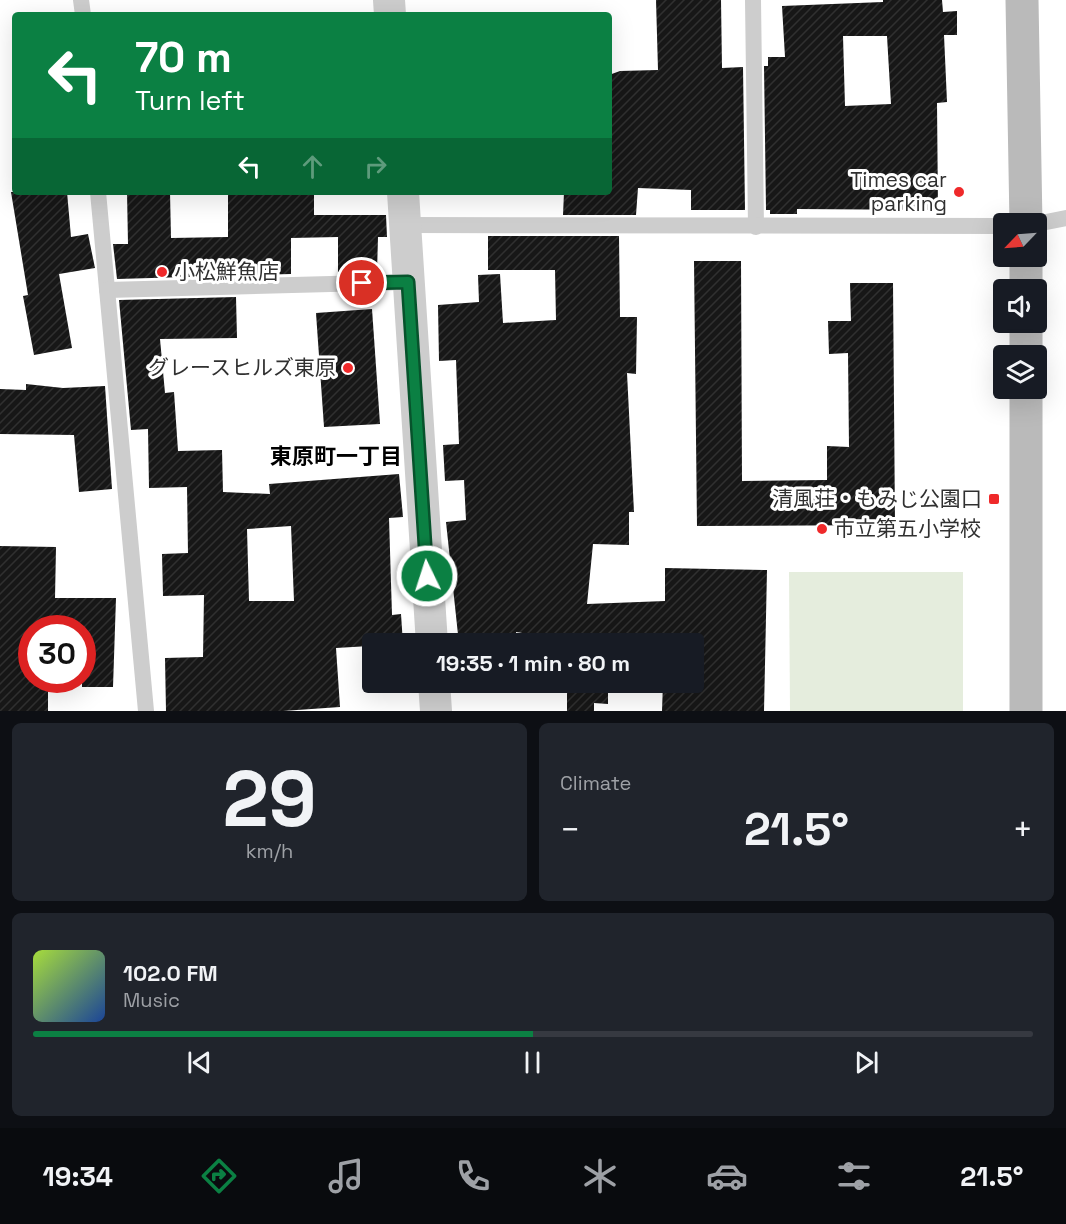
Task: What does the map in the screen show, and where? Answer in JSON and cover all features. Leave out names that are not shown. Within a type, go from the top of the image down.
[{"type":"street","points":[[1022,0],[1026,213]]},
{"type":"street","points":[[403,195],[431,633]]},
{"type":"street","points":[[1026,399],[1026,711]]},
{"type":"street","points":[[435,693],[436,711]]},
{"type":"lane","points":[[753,0],[756,227]]},
{"type":"lane","points":[[98,195],[146,711]]},
{"type":"lane","points":[[1047,222],[1066,218]]},
{"type":"lane","points":[[405,225],[993,226]]},
{"type":"lane","points":[[107,290],[408,282]]},
{"type":"green space","points":[[789,572],[963,572],[963,711],[790,711]]},
{"type":"building","points":[[656,0],[721,0],[722,68],[743,67],[745,210],[691,210],[691,190],[638,188],[636,215],[563,215],[564,195],[612,195],[612,74],[620,71],[658,70]]},
{"type":"building","points":[[883,0],[942,0],[943,12],[957,11],[957,35],[944,35],[947,102],[937,103],[938,210],[797,209],[797,214],[770,214],[770,210],[766,210],[764,66],[768,66],[768,57],[785,57],[782,6],[883,2]],"holes":[[[843,36],[887,36],[891,104],[845,106]]]},
{"type":"building","points":[[11,192],[12,195],[67,195],[71,237],[88,234],[95,268],[59,274],[72,348],[34,355],[23,296],[28,295]]},
{"type":"building","points":[[127,195],[170,195],[171,238],[228,237],[228,195],[314,195],[314,215],[386,215],[387,237],[378,237],[377,272],[338,272],[338,237],[291,238],[291,274],[117,279],[113,244],[128,244]]},
{"type":"building","points":[[488,236],[619,236],[620,317],[637,317],[636,374],[627,373],[634,512],[629,512],[629,545],[593,544],[587,604],[665,601],[665,568],[767,570],[764,711],[662,711],[663,693],[704,693],[704,633],[458,633],[446,522],[466,520],[464,480],[445,481],[443,445],[459,444],[456,360],[439,361],[438,305],[479,302],[478,275],[500,274],[503,323],[556,320],[555,270],[488,270]]},
{"type":"building","points":[[694,261],[741,261],[742,481],[827,480],[827,446],[849,447],[848,353],[829,354],[828,321],[851,321],[850,283],[893,283],[895,525],[697,526]]},
{"type":"building","points":[[236,297],[237,338],[160,339],[165,393],[174,392],[178,451],[222,450],[223,492],[270,494],[269,484],[399,474],[403,517],[389,518],[392,615],[401,614],[402,633],[362,633],[362,646],[336,648],[340,707],[283,711],[166,711],[165,658],[203,657],[204,595],[163,596],[162,554],[188,553],[187,487],[149,488],[148,429],[131,430],[119,300]],"holes":[[[291,526],[294,601],[249,601],[247,529]]]},
{"type":"building","name":"グレースヒルズ東原","points":[[372,309],[380,424],[324,427],[316,313]]},
{"type":"building","points":[[26,384],[63,388],[105,386],[112,489],[79,492],[74,435],[0,434],[0,389],[26,390]]},
{"type":"building","points":[[0,546],[56,547],[55,598],[116,598],[113,687],[96,687],[96,615],[18,615],[18,693],[48,693],[48,711],[0,711]]},
{"type":"building","points":[[567,693],[608,693],[608,704],[594,703],[594,711],[567,711]]},
{"type":"place","name":"Times car parking","points":[[959,192]]},
{"type":"place","name":"小松鮮魚店","points":[[162,272]]},
{"type":"place","name":"グレースヒルズ東原","points":[[348,368]]},
{"type":"place","name":"清風荘・もみじ公園口","points":[[994,499]]},
{"type":"place","name":"市立第五小学校","points":[[822,529]]},
{"type":"district","name":"東原町一丁目","points":[[336,456]]},
{"type":"route","points":[[362,283],[408,282],[427,576]]}]
